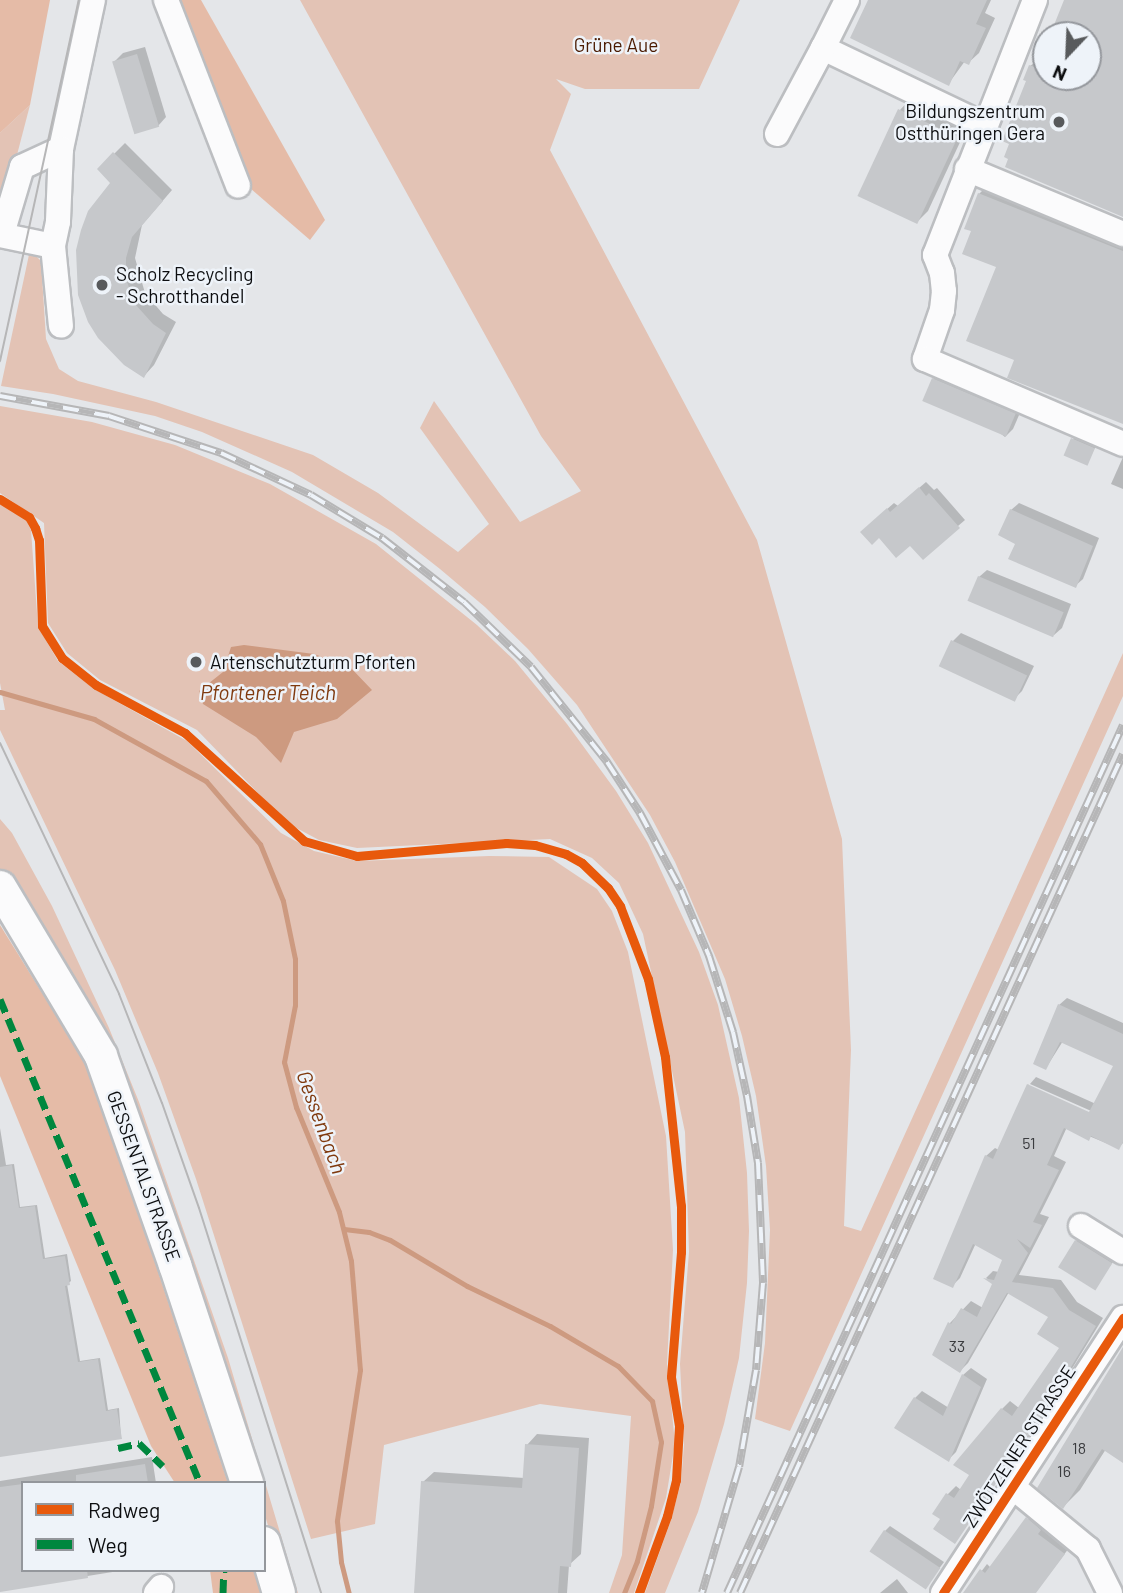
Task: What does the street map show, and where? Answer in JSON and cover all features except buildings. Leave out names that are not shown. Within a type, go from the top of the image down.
[{"type":"main road","name":"GESSENTALSTRASSE","points":[[0,887],[101,1056],[246,1481]]},
{"type":"main road","points":[[266,1550],[279,1593]]},
{"type":"street","points":[[61,326],[53,246],[58,222],[61,149],[93,0]]},
{"type":"street","points":[[166,0],[238,186]]},
{"type":"street","points":[[778,134],[847,0]]},
{"type":"street","points":[[1035,0],[935,255],[942,273],[944,291],[942,310],[925,359],[1123,444]]},
{"type":"street","points":[[823,48],[984,125]]},
{"type":"street","points":[[53,246],[1,235],[22,167],[61,149]]},
{"type":"street","points":[[967,169],[1123,234]]},
{"type":"street","points":[[1081,1226],[1123,1252]]},
{"type":"street","name":"ZWÖTZENER STRASSE","points":[[943,1593],[1123,1318]]},
{"type":"street","points":[[1014,1488],[1088,1549],[1112,1593],[1123,1584]]},
{"type":"green space","name":"Grüne Aue","points":[[300,0],[740,0],[699,89],[585,89],[556,79],[571,94],[550,150],[757,540],[842,839],[851,1050],[844,1226],[861,1231],[1123,653],[1123,696],[790,1431],[755,1419],[765,1343],[770,1230],[766,1166],[756,1096],[742,1036],[725,979],[675,862],[650,815],[577,705],[528,649],[485,607],[440,569],[393,532],[292,472],[202,432],[155,416],[1,386],[30,250],[41,261],[46,339],[59,369],[78,381],[156,402],[313,455],[378,493],[458,552],[489,524],[420,428],[434,401],[520,522],[581,491],[541,436]]},
{"type":"green space","points":[[30,105],[0,220],[0,133]]},
{"type":"green space","points":[[0,406],[92,422],[175,445],[270,484],[376,544],[477,625],[515,661],[567,724],[616,791],[648,843],[699,952],[718,1005],[739,1098],[747,1173],[749,1231],[739,1358],[724,1424],[698,1512],[665,1593],[645,1593],[671,1520],[681,1482],[684,1445],[680,1364],[689,1252],[685,1132],[643,934],[619,883],[592,858],[550,839],[357,848],[319,840],[287,823],[197,730],[100,680],[67,653],[48,623],[44,523],[0,493]]},
{"type":"green space","points":[[0,503],[25,518],[31,530],[38,627],[58,661],[94,689],[187,741],[281,833],[314,851],[357,861],[489,856],[549,857],[597,889],[612,911],[628,952],[666,1136],[673,1250],[667,1364],[675,1443],[666,1498],[634,1593],[609,1593],[622,1555],[631,1416],[540,1404],[384,1445],[375,1524],[311,1539],[196,1179],[158,1073],[115,970],[0,730],[0,710],[5,710],[0,683]]},
{"type":"green space","points":[[0,819],[12,833],[52,906],[109,1028],[139,1102],[228,1358],[265,1481],[254,1481],[211,1350],[28,919],[0,870]]},
{"type":"green space","points":[[266,1486],[298,1593],[288,1593],[266,1519]]},
{"type":"shaded area","points":[[0,0],[50,0],[30,105],[0,133]]},
{"type":"shaded area","points":[[173,0],[201,0],[325,220],[310,240],[242,181]]},
{"type":"shaded area","points":[[0,925],[93,1075],[227,1481],[174,1481],[151,1446],[0,1076]]},
{"type":"shaded area","points":[[210,1572],[256,1572],[262,1593],[213,1593]]},
{"type":"water","name":"Pfortener Teich","points":[[244,645],[314,654],[350,667],[372,690],[337,719],[294,732],[281,763],[256,737],[203,704],[199,691],[223,672],[231,647]]},
{"type":"waterway","name":"Gessenbach","points":[[0,692],[94,719],[206,781],[260,844],[283,901],[295,959],[295,1005],[284,1062],[296,1107],[339,1212],[351,1261],[360,1370],[337,1521],[341,1562],[349,1593]]},
{"type":"waterway","points":[[344,1229],[369,1232],[390,1240],[467,1286],[550,1326],[618,1366],[652,1401],[661,1442],[651,1506],[637,1561],[624,1593]]},
{"type":"tram line","points":[[0,361],[79,0]]},
{"type":"tram line","points":[[0,743],[119,994],[162,1103],[199,1208],[321,1593]]},
{"type":"railway","points":[[0,396],[109,416],[221,453],[311,495],[382,538],[464,602],[531,667],[607,762],[640,813],[681,890],[709,956],[733,1032],[758,1163],[763,1283],[756,1370],[739,1467],[702,1593]]},
{"type":"railway","points":[[727,1593],[1123,725]]},
{"type":"railway","points":[[740,1593],[1123,754]]},
{"type":"marked path","points":[[0,999],[199,1481]]},
{"type":"marked path","points":[[118,1448],[139,1443],[163,1466]]},
{"type":"marked path","points":[[223,1593],[224,1572]]},
{"type":"cycle path","points":[[0,499],[29,517],[35,528],[39,540],[42,626],[62,658],[96,685],[185,733],[304,841],[357,856],[506,843],[535,845],[566,854],[582,863],[608,888],[620,906],[648,979],[665,1057],[681,1206],[681,1252],[671,1377],[679,1426],[676,1480],[667,1516],[639,1593]]},
{"type":"cycle path","points":[[943,1593],[1123,1318]]},
{"type":"place","name":"Bildungszentrum Ostthüringen Gera","points":[[1059,122]]},
{"type":"place","name":"Scholz Recycling - Schrotthandel","points":[[102,285]]},
{"type":"place","name":"Artenschutzturm Pforten","points":[[196,662]]}]
